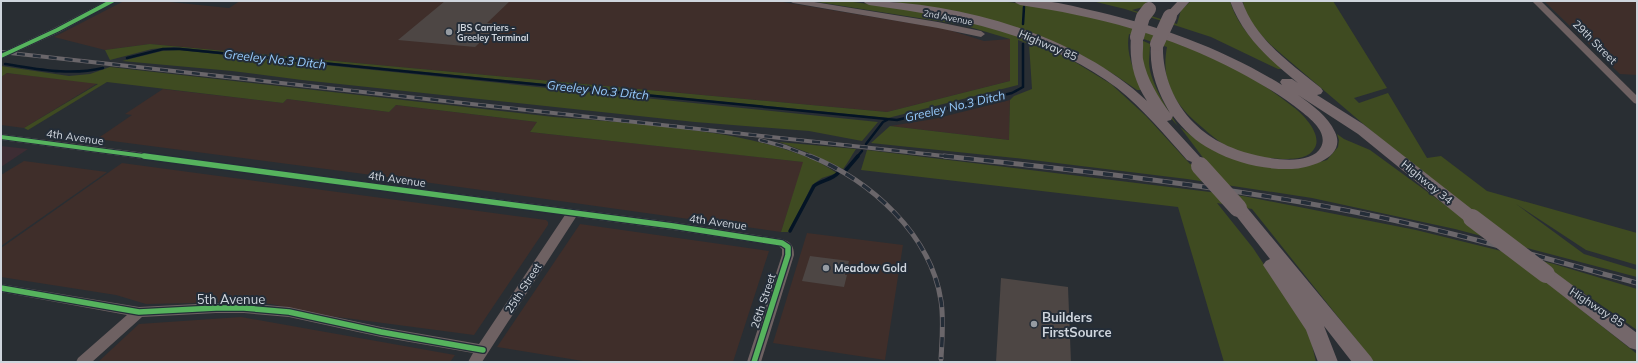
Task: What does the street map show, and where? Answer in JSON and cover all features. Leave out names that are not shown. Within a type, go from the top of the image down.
[{"type":"highway","name":"Highway 85","points":[[869,1],[974,19],[1008,29],[1063,50],[1106,75],[1136,98],[1196,161]]},
{"type":"highway","points":[[1020,1],[1078,10],[1116,19],[1186,42],[1216,54],[1269,83],[1316,116],[1326,129],[1329,136],[1328,147],[1323,153],[1307,162],[1296,164],[1267,163],[1245,159],[1221,150],[1207,142],[1184,122],[1172,105],[1160,80],[1157,60],[1157,44],[1164,24],[1184,1]]},
{"type":"highway","points":[[1066,1],[1115,11],[1204,40],[1256,64],[1303,92],[1366,133]]},
{"type":"highway","name":"Highway 34","points":[[1236,1],[1249,28],[1261,43],[1366,133],[1472,218],[1637,343]]},
{"type":"highway","points":[[1152,5],[1144,17],[1136,37],[1136,59],[1145,85],[1158,107],[1184,140],[1196,161],[1238,208],[1364,362]]},
{"type":"highway","points":[[1238,208],[1238,216],[1316,328],[1328,362]]},
{"type":"highway","name":"Highway 85","points":[[1551,278],[1591,302],[1637,334]]},
{"type":"street","points":[[1,56],[57,30],[112,1]]},
{"type":"street","name":"2nd Avenue","points":[[793,1],[938,24],[981,34]]},
{"type":"street","name":"29th Street","points":[[1536,1],[1637,101]]},
{"type":"street","points":[[1,62],[48,37],[57,30]]},
{"type":"street","name":"4th Avenue","points":[[1,137],[769,240],[782,242],[788,247]]},
{"type":"street","name":"25th Street","points":[[475,362],[572,214]]},
{"type":"street","name":"26th Street","points":[[754,362],[788,255],[788,247]]},
{"type":"street","name":"5th Avenue","points":[[1,288],[139,312],[216,308],[290,312],[381,332],[483,350]]},
{"type":"street","points":[[83,362],[139,312]]},
{"type":"shaded area","points":[[124,1],[160,1],[229,8],[240,1],[777,1],[946,29],[984,41],[1010,39],[1010,81],[887,112],[150,44],[105,50],[54,37]]},
{"type":"shaded area","points":[[1544,1],[1637,1],[1637,75],[1620,74]]},
{"type":"shaded area","points":[[7,73],[98,83],[24,128],[1,125],[1,77]]},
{"type":"shaded area","points":[[163,89],[283,103],[287,99],[389,112],[396,105],[537,122],[530,132],[804,162],[781,232],[402,179],[97,139],[132,115],[125,114]]},
{"type":"shaded area","points":[[1010,100],[1009,140],[890,126],[934,119]]},
{"type":"shaded area","points":[[1,146],[28,149],[1,167]]},
{"type":"shaded area","points":[[24,161],[107,172],[1,246],[1,175]]},
{"type":"shaded area","points":[[122,163],[546,220],[548,225],[474,335],[330,316],[271,304],[242,302],[146,304],[116,295],[1,277],[1,248]]},
{"type":"shaded area","points":[[580,224],[769,251],[733,362],[589,362],[497,347]]},
{"type":"shaded area","points":[[807,233],[903,245],[885,360],[773,343]]},
{"type":"shaded area","points":[[241,317],[455,355],[450,362],[98,362],[139,324]]},
{"type":"green space","points":[[811,1],[846,1],[898,8],[967,21],[1018,35],[1070,59],[1111,84],[1146,116],[1190,164],[1210,167],[1180,127],[1197,140],[1301,167],[1327,160],[1338,147],[1339,140],[1337,134],[1344,139],[1370,150],[1459,215],[1375,134],[1272,46],[1250,20],[1244,8],[1243,1],[1333,1],[1387,88],[1354,98],[1359,103],[1388,93],[1427,158],[1441,156],[1487,191],[1637,233],[1637,265],[1586,250],[1516,204],[1584,254],[1637,270],[1637,277],[1455,229],[1312,198],[1187,179],[1015,158],[871,143],[890,126],[1009,140],[1010,100],[1014,96],[1032,89],[1029,44],[1018,40],[1018,85],[888,118],[174,47],[152,49],[110,60],[105,50],[150,44],[887,112],[1010,81],[1010,39],[963,25]]},
{"type":"green space","points":[[887,1],[999,1],[1092,18],[1153,34],[1212,57],[1240,71],[1266,87],[1296,109],[1306,119],[1316,137],[1314,149],[1308,155],[1300,158],[1265,158],[1249,155],[1233,149],[1211,135],[1193,120],[1172,93],[1166,72],[1165,60],[1167,47],[1129,34],[1129,55],[1141,90],[1137,90],[1079,54],[912,5]]},
{"type":"green space","points":[[1092,1],[1148,1],[1143,7],[1132,10],[1177,24],[1181,10],[1191,1],[1230,1],[1245,30],[1282,69],[1278,69],[1211,37],[1125,9]]},
{"type":"green space","points":[[1141,40],[1150,44],[1149,63],[1152,78],[1169,112],[1178,126],[1161,104],[1143,70],[1141,62]]},
{"type":"green space","points":[[179,50],[878,122],[862,141],[809,131],[695,122],[302,80],[232,71],[122,61],[162,51]]},
{"type":"green space","points":[[1,66],[69,76],[90,74],[110,67],[554,117],[693,130],[761,142],[815,160],[837,173],[822,178],[812,185],[789,232],[781,232],[803,162],[530,132],[537,122],[396,105],[389,112],[287,99],[283,103],[107,82],[28,130],[24,128],[98,84],[7,73],[1,77]]},
{"type":"green space","points":[[779,142],[856,149],[843,169],[809,153]]},
{"type":"green space","points":[[867,150],[1243,196],[1416,230],[1554,264],[1637,289],[1637,330],[1562,278],[1531,270],[1637,354],[1637,362],[1374,362],[1252,209],[1217,203],[1253,248],[1309,332],[1316,362],[1224,362],[1178,207],[861,170]]},
{"type":"building","name":"JBS Carriers - Greeley Terminal","points":[[445,1],[510,1],[487,23],[499,24],[475,47],[398,40]]},
{"type":"building","name":"Meadow Gold","points":[[810,256],[849,261],[845,275],[847,275],[844,287],[802,281]]},
{"type":"building","name":"Builders FirstSource","points":[[1001,278],[1068,287],[1071,362],[996,362]]},
{"type":"waterway","name":"Greeley No.3 Ditch","points":[[1023,24],[1024,7]]},
{"type":"waterway","name":"Greeley No.3 Ditch","points":[[127,58],[163,49],[180,49],[897,120],[1012,93],[1023,87],[1023,44]]},
{"type":"waterway","points":[[5,64],[66,72],[103,68]]},
{"type":"waterway","points":[[866,144],[883,122],[887,120]]},
{"type":"waterway","points":[[857,157],[862,151]]},
{"type":"waterway","points":[[846,170],[858,156]]},
{"type":"waterway","points":[[790,231],[814,186],[838,173]]},
{"type":"railway","points":[[1,52],[953,157]]},
{"type":"railway","points":[[760,140],[786,147],[812,157]]},
{"type":"railway","points":[[810,156],[832,166],[854,179],[875,195],[894,212],[911,232],[925,253],[935,277],[941,301],[943,323],[941,359]]},
{"type":"railway","points":[[944,156],[1091,172],[1286,199],[1448,233],[1637,283]]},
{"type":"cycle path","points":[[1,56],[57,30],[112,1]]},
{"type":"cycle path","points":[[1,137],[673,226],[782,243],[788,247],[788,255],[754,362]]},
{"type":"cycle path","points":[[1,288],[139,312],[216,308],[244,308],[289,312],[381,332],[483,350]]},
{"type":"place","name":"JBS Carriers - Greeley Terminal","points":[[449,32]]},
{"type":"place","name":"Meadow Gold","points":[[826,268]]},
{"type":"place","name":"Builders FirstSource","points":[[1034,324]]}]
